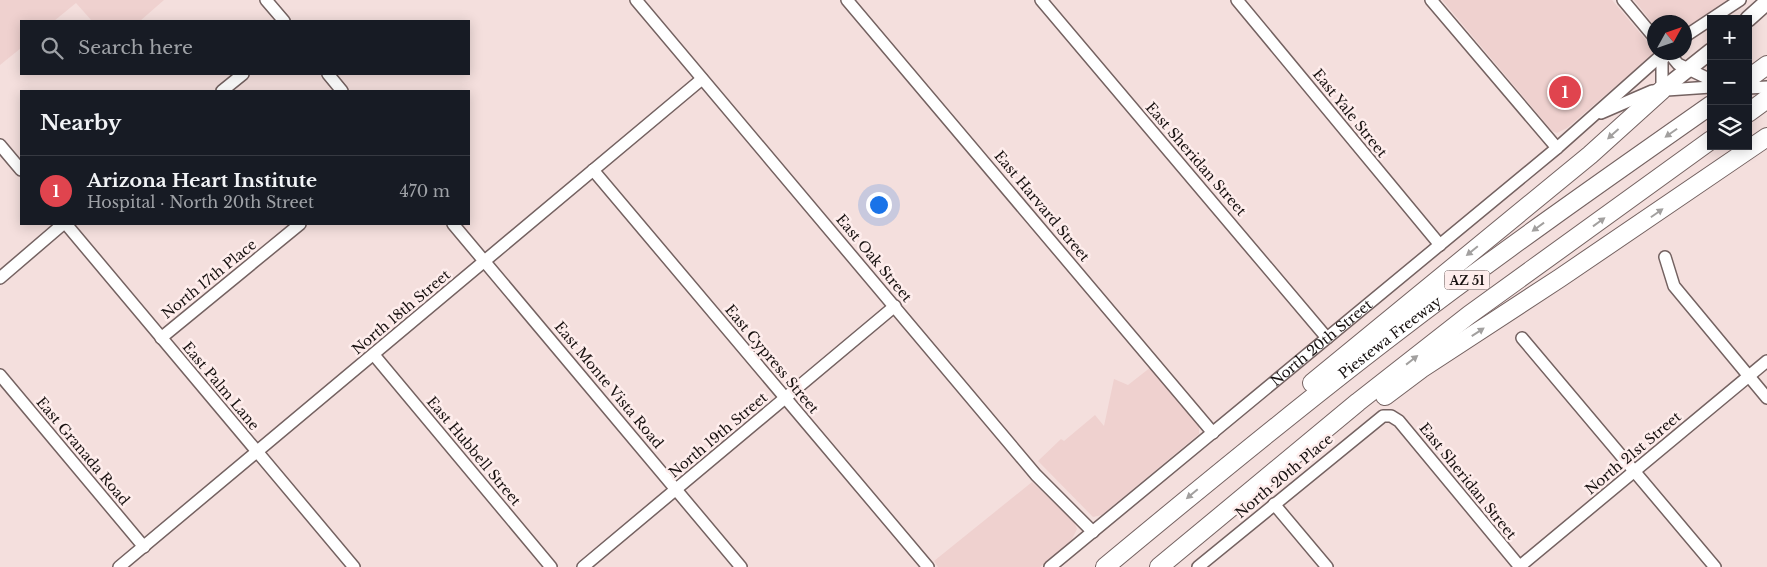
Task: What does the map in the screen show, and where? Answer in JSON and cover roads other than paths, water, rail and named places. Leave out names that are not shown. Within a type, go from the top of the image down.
[{"type":"highway","points":[[1229,463],[1278,411],[1590,155],[1662,90]]},
{"type":"highway","name":"Piestewa Freeway","points":[[1105,567],[1229,463],[1394,334],[1516,244],[1707,108]]},
{"type":"highway","points":[[1252,491],[1311,454],[1421,369],[1560,278],[1767,137]]},
{"type":"highway","name":"AZ 51","points":[[1159,567],[1358,402],[1469,315],[1707,143]]},
{"type":"main road","points":[[1752,15],[1767,2]]},
{"type":"main road","name":"North 20th Street","points":[[1662,90],[1707,54]]},
{"type":"street","points":[[266,0],[283,20]]},
{"type":"street","name":"East Oak Street","points":[[636,0],[1036,476],[1093,532]]},
{"type":"street","name":"East Harvard Street","points":[[847,0],[1213,433]]},
{"type":"street","name":"East Sheridan Street","points":[[1041,0],[1327,338]]},
{"type":"street","name":"East Yale Street","points":[[1237,0],[1440,245]]},
{"type":"street","points":[[1431,0],[1557,148]]},
{"type":"street","points":[[1623,0],[1647,29]]},
{"type":"street","points":[[1692,32],[1740,0]]},
{"type":"street","name":"North 20th Street","points":[[1050,567],[1593,118],[1657,60]]},
{"type":"street","points":[[1662,60],[1662,90]]},
{"type":"street","points":[[1674,60],[1688,70],[1707,78]]},
{"type":"street","points":[[223,90],[242,75]]},
{"type":"street","points":[[329,75],[341,90]]},
{"type":"street","name":"North 18th Street","points":[[119,567],[702,79]]},
{"type":"street","name":"North 20th Street","points":[[1593,118],[1640,95],[1662,90],[1707,87]]},
{"type":"street","points":[[1752,92],[1761,101]]},
{"type":"street","points":[[0,145],[20,169]]},
{"type":"street","name":"East Cypress Street","points":[[593,170],[928,567]]},
{"type":"street","points":[[0,278],[64,225]]},
{"type":"street","name":"East Palm Lane","points":[[66,225],[354,567]]},
{"type":"street","name":"North 17th Place","points":[[161,338],[299,225]]},
{"type":"street","name":"East Monte Vista Road","points":[[454,225],[741,567]]},
{"type":"street","points":[[1665,257],[1674,286],[1767,398]]},
{"type":"street","name":"North 19th Street","points":[[583,567],[895,306]]},
{"type":"street","points":[[1522,338],[1715,567]]},
{"type":"street","name":"East Hubbell Street","points":[[374,355],[552,567]]},
{"type":"street","name":"North 21st Street","points":[[1519,567],[1767,361]]},
{"type":"street","name":"East Granada Road","points":[[0,375],[144,546]]},
{"type":"street","name":"North 20th Place","points":[[1198,567],[1375,420],[1383,416],[1391,416]]},
{"type":"street","name":"East Sheridan Street","points":[[1391,416],[1400,421],[1519,567]]},
{"type":"street","points":[[1274,504],[1327,567]]},
{"type":"place","name":"Arizona Heart Institute","points":[[1565,92]]}]
